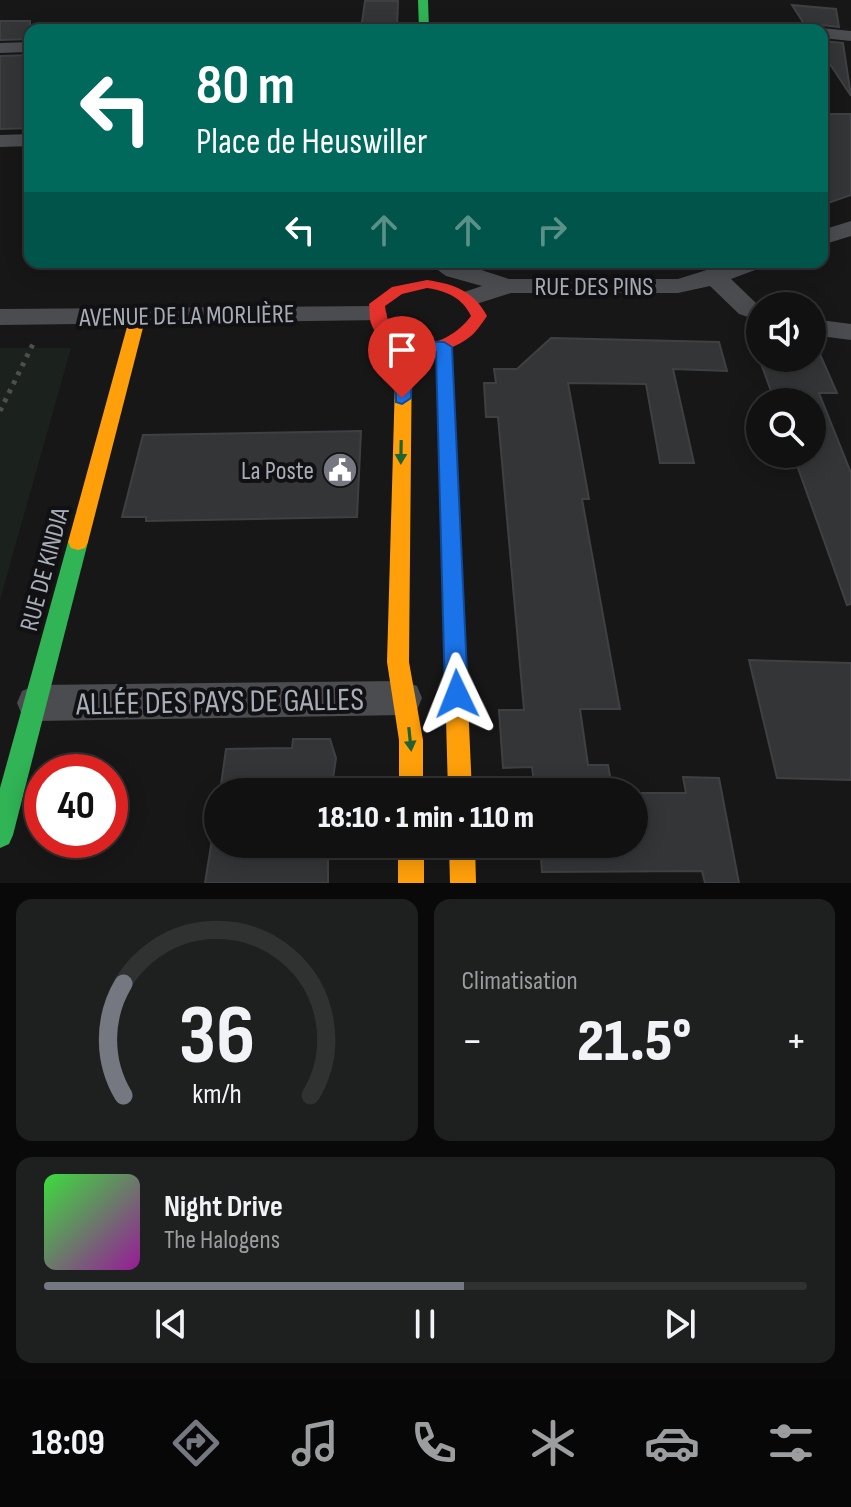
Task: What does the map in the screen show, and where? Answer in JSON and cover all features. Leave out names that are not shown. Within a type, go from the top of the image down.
[{"type":"street","points":[[423,0],[424,24]]},
{"type":"street","points":[[828,34],[851,36]]},
{"type":"street","points":[[0,48],[24,47]]},
{"type":"street","points":[[828,47],[851,48]]},
{"type":"street","points":[[0,141],[24,140]]},
{"type":"street","points":[[828,236],[851,228]]},
{"type":"street","points":[[427,268],[427,284]]},
{"type":"street","name":"RUE DES PINS","points":[[450,268],[509,286],[678,286],[738,268]]},
{"type":"street","points":[[715,277],[746,307]]},
{"type":"street","points":[[427,284],[458,291],[470,298],[477,306],[477,326],[459,342],[444,347],[404,346],[381,333],[374,314],[386,296],[411,285],[427,284]]},
{"type":"street","name":"RUE DES PINS","points":[[470,298],[509,286]]},
{"type":"street","name":"AVENUE DE LA MORLIÈRE","points":[[0,317],[374,314]]},
{"type":"street","name":"RUE DE KINDIA","points":[[0,835],[138,316]]},
{"type":"street","points":[[826,329],[851,332]]},
{"type":"street","points":[[404,346],[398,647],[411,740],[411,778]]},
{"type":"street","points":[[444,347],[459,778]]},
{"type":"street","name":"ALLÉE DES PAYS DE GALLES","points":[[36,703],[403,698]]},
{"type":"street","points":[[411,858],[411,883]]},
{"type":"street","points":[[462,858],[463,883]]},
{"type":"path","points":[[0,411],[18,380],[44,317]]},
{"type":"shaded area","points":[[0,348],[71,348],[0,600]]},
{"type":"building","points":[[365,1],[398,1],[397,24],[362,24]]},
{"type":"building","points":[[792,5],[836,9],[839,27],[804,24]]},
{"type":"building","points":[[0,21],[30,21],[30,24],[24,24],[24,39],[0,40]]},
{"type":"building","points":[[828,42],[843,43],[851,96],[828,61]]},
{"type":"building","points":[[24,55],[24,128],[0,129],[0,56]]},
{"type":"building","points":[[828,114],[851,114],[851,195],[828,203]]},
{"type":"building","points":[[551,338],[719,342],[727,371],[673,369],[694,463],[660,463],[646,384],[568,383],[589,499],[582,499],[620,709],[580,709],[588,765],[608,765],[610,778],[533,778],[532,767],[503,768],[499,710],[524,710],[498,417],[486,417],[484,383],[496,383],[494,369],[517,369]]},
{"type":"building","points":[[826,368],[837,393],[826,393],[826,388],[770,388],[764,372],[826,372]]},
{"type":"building","points":[[826,410],[851,473],[851,604],[847,605],[798,468],[826,468]]},
{"type":"building","points":[[361,431],[357,517],[146,521],[146,517],[122,517],[143,435]]},
{"type":"building","points":[[749,660],[851,663],[851,780],[777,778]]},
{"type":"building","points":[[293,739],[330,739],[336,758],[333,778],[222,778],[226,749],[292,748]]},
{"type":"building","points":[[683,777],[719,778],[739,883],[705,883],[702,871],[542,872],[541,858],[648,858],[648,793],[686,793]]},
{"type":"building","points":[[209,858],[328,858],[328,883],[205,883]]},
{"type":"traffic: fast","points":[[423,0],[424,24]]},
{"type":"traffic: fast","points":[[0,835],[78,542]]},
{"type":"traffic: slow","points":[[78,542],[138,316]]},
{"type":"traffic: slow","points":[[404,346],[398,662],[411,740],[411,778]]},
{"type":"traffic: slow","points":[[444,347],[459,778]]},
{"type":"traffic: slow","points":[[411,858],[411,883]]},
{"type":"traffic: slow","points":[[462,858],[463,883]]},
{"type":"traffic: jam","points":[[427,284],[458,292],[470,302],[479,316],[468,331],[453,342],[436,348],[418,349],[401,345],[388,337],[379,323],[377,304],[397,290],[427,284]]},
{"type":"place","name":"La Poste","points":[[340,470]]},
{"type":"route","points":[[402,398],[404,346],[444,347],[457,694]]}]
